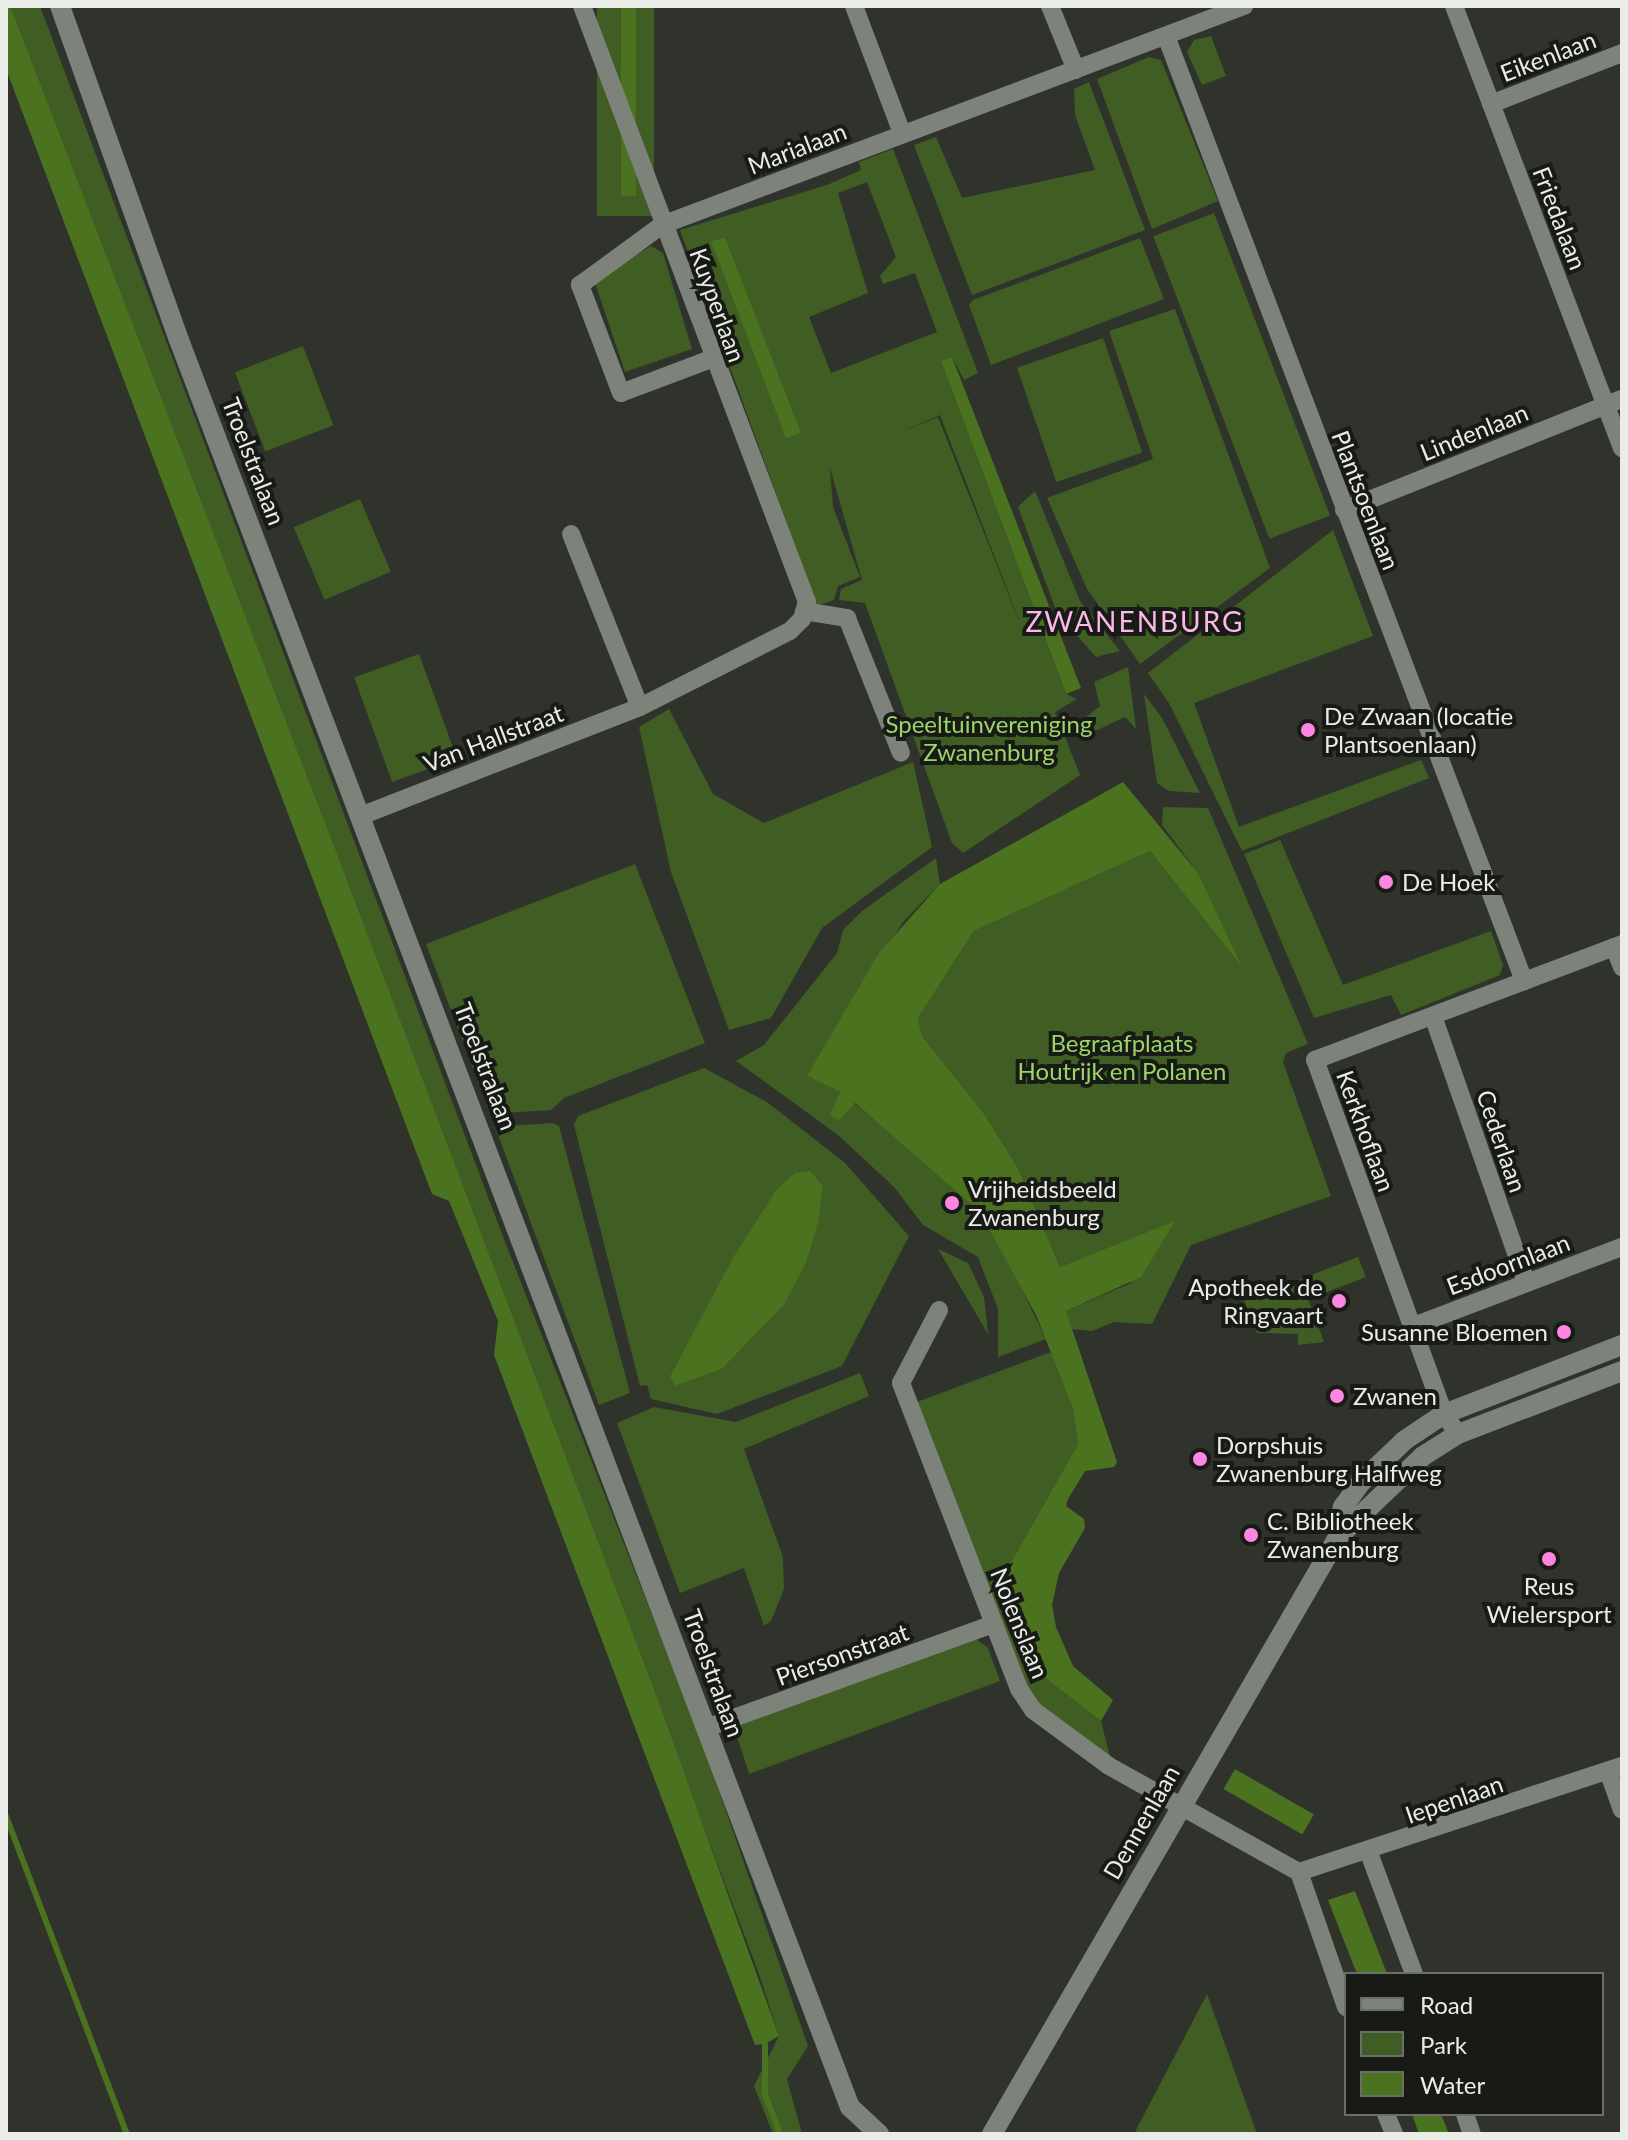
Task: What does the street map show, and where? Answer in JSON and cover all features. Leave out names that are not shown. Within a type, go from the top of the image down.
[{"type":"street","name":"Troelstralaan","points":[[60,6],[179,340],[363,815],[850,2107],[879,2134]]},
{"type":"street","name":"Kuyperlaan","points":[[582,6],[711,359],[807,602],[803,615]]},
{"type":"street","points":[[854,6],[902,133]]},
{"type":"street","points":[[1050,6],[1076,70]]},
{"type":"street","name":"Marialaan","points":[[711,359],[621,393],[580,285],[662,225],[1244,6]]},
{"type":"street","name":"Friedalaan","points":[[1454,6],[1491,104],[1614,402],[1622,448]]},
{"type":"street","name":"Plantsoenlaan","points":[[1166,36],[1524,981]]},
{"type":"street","name":"Eikenlaan","points":[[1491,104],[1622,53]]},
{"type":"street","name":"Lindenlaan","points":[[1344,510],[1614,402]]},
{"type":"street","points":[[571,534],[640,707]]},
{"type":"street","name":"Van Hallstraat","points":[[363,815],[640,707],[790,631],[803,615]]},
{"type":"street","points":[[803,615],[847,618],[901,753]]},
{"type":"street","points":[[1618,945],[1622,967]]},
{"type":"street","name":"Kerkhoflaan","points":[[1458,1434],[1444,1414],[1315,1060],[1618,945]]},
{"type":"street","name":"Cederlaan","points":[[1433,1016],[1526,1282]]},
{"type":"street","name":"Esdoornlaan","points":[[1411,1327],[1622,1247]]},
{"type":"street","name":"Nolenslaan","points":[[939,1310],[901,1383],[994,1624],[1033,1710],[1109,1766],[1299,1872]]},
{"type":"street","name":"Dennenlaan","points":[[1338,1537],[1343,1507],[1362,1481],[1405,1440],[1444,1414],[1622,1345]]},
{"type":"street","name":"Dennenlaan","points":[[992,2134],[1338,1537],[1423,1456],[1458,1434],[1622,1371]]},
{"type":"street","name":"Piersonstraat","points":[[706,1728],[994,1624]]},
{"type":"street","points":[[1615,1768],[1622,1810]]},
{"type":"street","name":"Iepenlaan","points":[[1299,1872],[1369,1853],[1615,1768]]},
{"type":"street","points":[[1369,1853],[1413,1972]]},
{"type":"street","points":[[1299,1872],[1344,2001]]},
{"type":"green space","points":[[6,6],[40,6],[505,1242],[699,1734],[808,2046],[787,2079],[802,2134],[773,2134],[754,2086],[779,2036],[759,1974],[350,888],[6,46]]},
{"type":"green space","points":[[597,6],[654,6],[654,216],[597,216]]},
{"type":"green space","points":[[1211,36],[1226,76],[1202,85],[1187,52],[1194,40]]},
{"type":"green space","points":[[1149,57],[1161,60],[1218,201],[1152,229],[1097,79]]},
{"type":"green space","points":[[1089,82],[1145,230],[972,295],[914,145],[936,137],[962,198],[1095,170],[1075,115],[1074,89]]},
{"type":"green space","name":"Speeltuinvereniging Zwanenburg","points":[[893,149],[978,373],[964,380],[952,357],[941,361],[1066,694],[1077,699],[1055,712],[1080,775],[963,853],[952,843],[865,603],[839,600],[841,589],[862,580],[830,468],[833,507],[860,577],[838,586],[834,600],[817,606],[680,230],[827,185],[861,170],[859,162]],"holes":[[[867,182],[896,257],[880,276],[883,284],[915,273],[937,332],[831,373],[809,317],[868,293],[838,193]],[[940,415],[1019,620],[1019,621],[938,417],[894,435]]]},
{"type":"green space","points":[[1214,213],[1330,515],[1269,539],[1153,236]]},
{"type":"green space","points":[[1140,238],[1164,299],[991,365],[969,305],[973,300]]},
{"type":"green space","points":[[651,246],[663,253],[692,349],[625,372],[594,280]]},
{"type":"green space","points":[[1175,309],[1270,568],[1140,664],[1087,589],[1047,498],[1153,459],[1109,331]]},
{"type":"green space","points":[[1103,338],[1142,452],[1056,482],[1017,368]]},
{"type":"green space","points":[[303,346],[333,425],[265,452],[235,372]]},
{"type":"green space","points":[[1035,491],[1080,601],[1120,651],[1096,657],[1057,613],[1018,507]]},
{"type":"green space","points":[[360,499],[391,572],[325,600],[294,527]]},
{"type":"green space","points":[[1333,530],[1373,636],[1194,703],[1239,827],[1421,760],[1429,778],[1242,851],[1169,703],[1148,673]]},
{"type":"green space","points":[[419,654],[457,758],[392,782],[354,678]]},
{"type":"green space","points":[[1128,667],[1136,729],[1125,717],[1078,739],[1075,726],[1100,706],[1094,682]]},
{"type":"green space","points":[[1144,694],[1162,718],[1200,793],[1169,791],[1157,783]]},
{"type":"green space","points":[[669,709],[713,794],[764,823],[913,762],[932,847],[822,928],[771,1018],[729,1030],[671,872],[639,727]]},
{"type":"green space","name":"Begraafplaats Houtrijk en Polanen","points":[[1163,807],[1208,808],[1308,1044],[1286,1053],[1283,1062],[1331,1196],[1191,1245],[1152,1324],[1114,1322],[1092,1331],[1072,1329],[1066,1311],[1131,1283],[1174,1222],[1060,1267],[1018,1168],[985,1115],[922,1036],[918,1018],[974,931],[1150,851],[1239,963],[1198,873],[1162,825]]},
{"type":"green space","points":[[1280,840],[1343,985],[1491,931],[1503,965],[1500,975],[1401,1015],[1391,995],[1314,1018],[1244,854]]},
{"type":"green space","points":[[936,858],[940,884],[903,922],[807,1076],[840,1092],[831,1115],[854,1103],[951,1183],[991,1226],[1046,1339],[998,1357],[998,1309],[978,1257],[923,1225],[894,1187],[838,1135],[736,1061],[764,1045],[837,953],[843,930],[862,911]]},
{"type":"green space","points":[[635,864],[705,1043],[564,1098],[551,1110],[490,1114],[426,944]]},
{"type":"green space","points":[[704,1068],[767,1102],[845,1163],[909,1236],[842,1366],[717,1414],[651,1399],[647,1385],[640,1386],[574,1125],[578,1116]],"holes":[[[731,1261],[783,1306],[722,1369],[675,1386],[671,1377]]]},
{"type":"green space","points":[[553,1123],[559,1126],[630,1393],[599,1405],[495,1127]]},
{"type":"green space","points":[[938,1249],[968,1263],[984,1297],[988,1334]]},
{"type":"green space","points":[[1358,1257],[1366,1277],[1308,1299],[1324,1342],[1298,1345],[1298,1334],[1257,1333],[1244,1301]]},
{"type":"green space","points":[[1051,1352],[1073,1409],[1078,1444],[1005,1573],[1046,1677],[1101,1721],[1110,1757],[1045,1711],[1023,1685],[917,1402]]},
{"type":"green space","points":[[860,1373],[869,1396],[744,1449],[783,1557],[784,1589],[771,1621],[764,1626],[744,1568],[680,1593],[617,1423],[654,1407],[736,1422]]},
{"type":"green space","points":[[976,1639],[988,1648],[1000,1681],[749,1774],[734,1727]]},
{"type":"green space","points":[[1207,1994],[1257,2134],[1134,2134]]},
{"type":"water","points":[[6,6],[10,6],[350,888],[656,1695],[779,2036],[765,2044],[755,2045],[494,1355],[498,1321],[449,1201],[432,1194],[6,69]]},
{"type":"water","points":[[621,6],[636,6],[636,196],[621,196]]},
{"type":"water","points":[[725,238],[801,433],[786,438],[711,241]]},
{"type":"water","points":[[952,357],[1081,688],[1066,694],[941,361]]},
{"type":"water","points":[[1123,782],[1198,873],[1242,967],[1150,851],[974,931],[918,1018],[922,1036],[985,1115],[1018,1168],[1060,1267],[1175,1221],[1141,1277],[1066,1311],[1117,1462],[1114,1467],[1085,1471],[1068,1499],[1066,1506],[1084,1519],[1085,1528],[1059,1573],[1052,1605],[1056,1627],[1073,1666],[1113,1700],[1101,1721],[1046,1678],[1005,1573],[1078,1444],[1073,1409],[1037,1317],[980,1212],[855,1103],[839,1120],[830,1115],[840,1092],[807,1076],[879,953],[940,884]]},
{"type":"water","points":[[810,1171],[823,1186],[818,1222],[806,1263],[783,1306],[722,1369],[675,1386],[670,1377],[731,1261],[777,1189],[795,1173]]},
{"type":"water","points":[[1235,1769],[1314,1814],[1302,1834],[1224,1789]]},
{"type":"water","points":[[1355,1891],[1386,1972],[1356,1972],[1328,1900]]},
{"type":"water","points":[[1413,2116],[1442,2116],[1449,2134],[1419,2134]]},
{"type":"waterway","points":[[6,1816],[127,2134]]},
{"type":"waterway","points":[[765,2044],[765,2094],[780,2134]]},
{"type":"place","name":"De Zwaan (locatie Plantsoenlaan)","points":[[1308,730]]},
{"type":"place","name":"De Hoek","points":[[1386,882]]},
{"type":"place","name":"Vrijheidsbeeld Zwanenburg","points":[[952,1203]]},
{"type":"place","name":"Apotheek de Ringvaart","points":[[1339,1301]]},
{"type":"place","name":"Susanne Bloemen","points":[[1564,1332]]},
{"type":"place","name":"Zwanen","points":[[1337,1396]]},
{"type":"place","name":"Dorpshuis Zwanenburg Halfweg","points":[[1200,1459]]},
{"type":"place","name":"C. Bibliotheek Zwanenburg","points":[[1251,1535]]},
{"type":"place","name":"Reus Wielersport","points":[[1549,1559]]},
{"type":"district","name":"ZWANENBURG","points":[[1135,621]]}]
